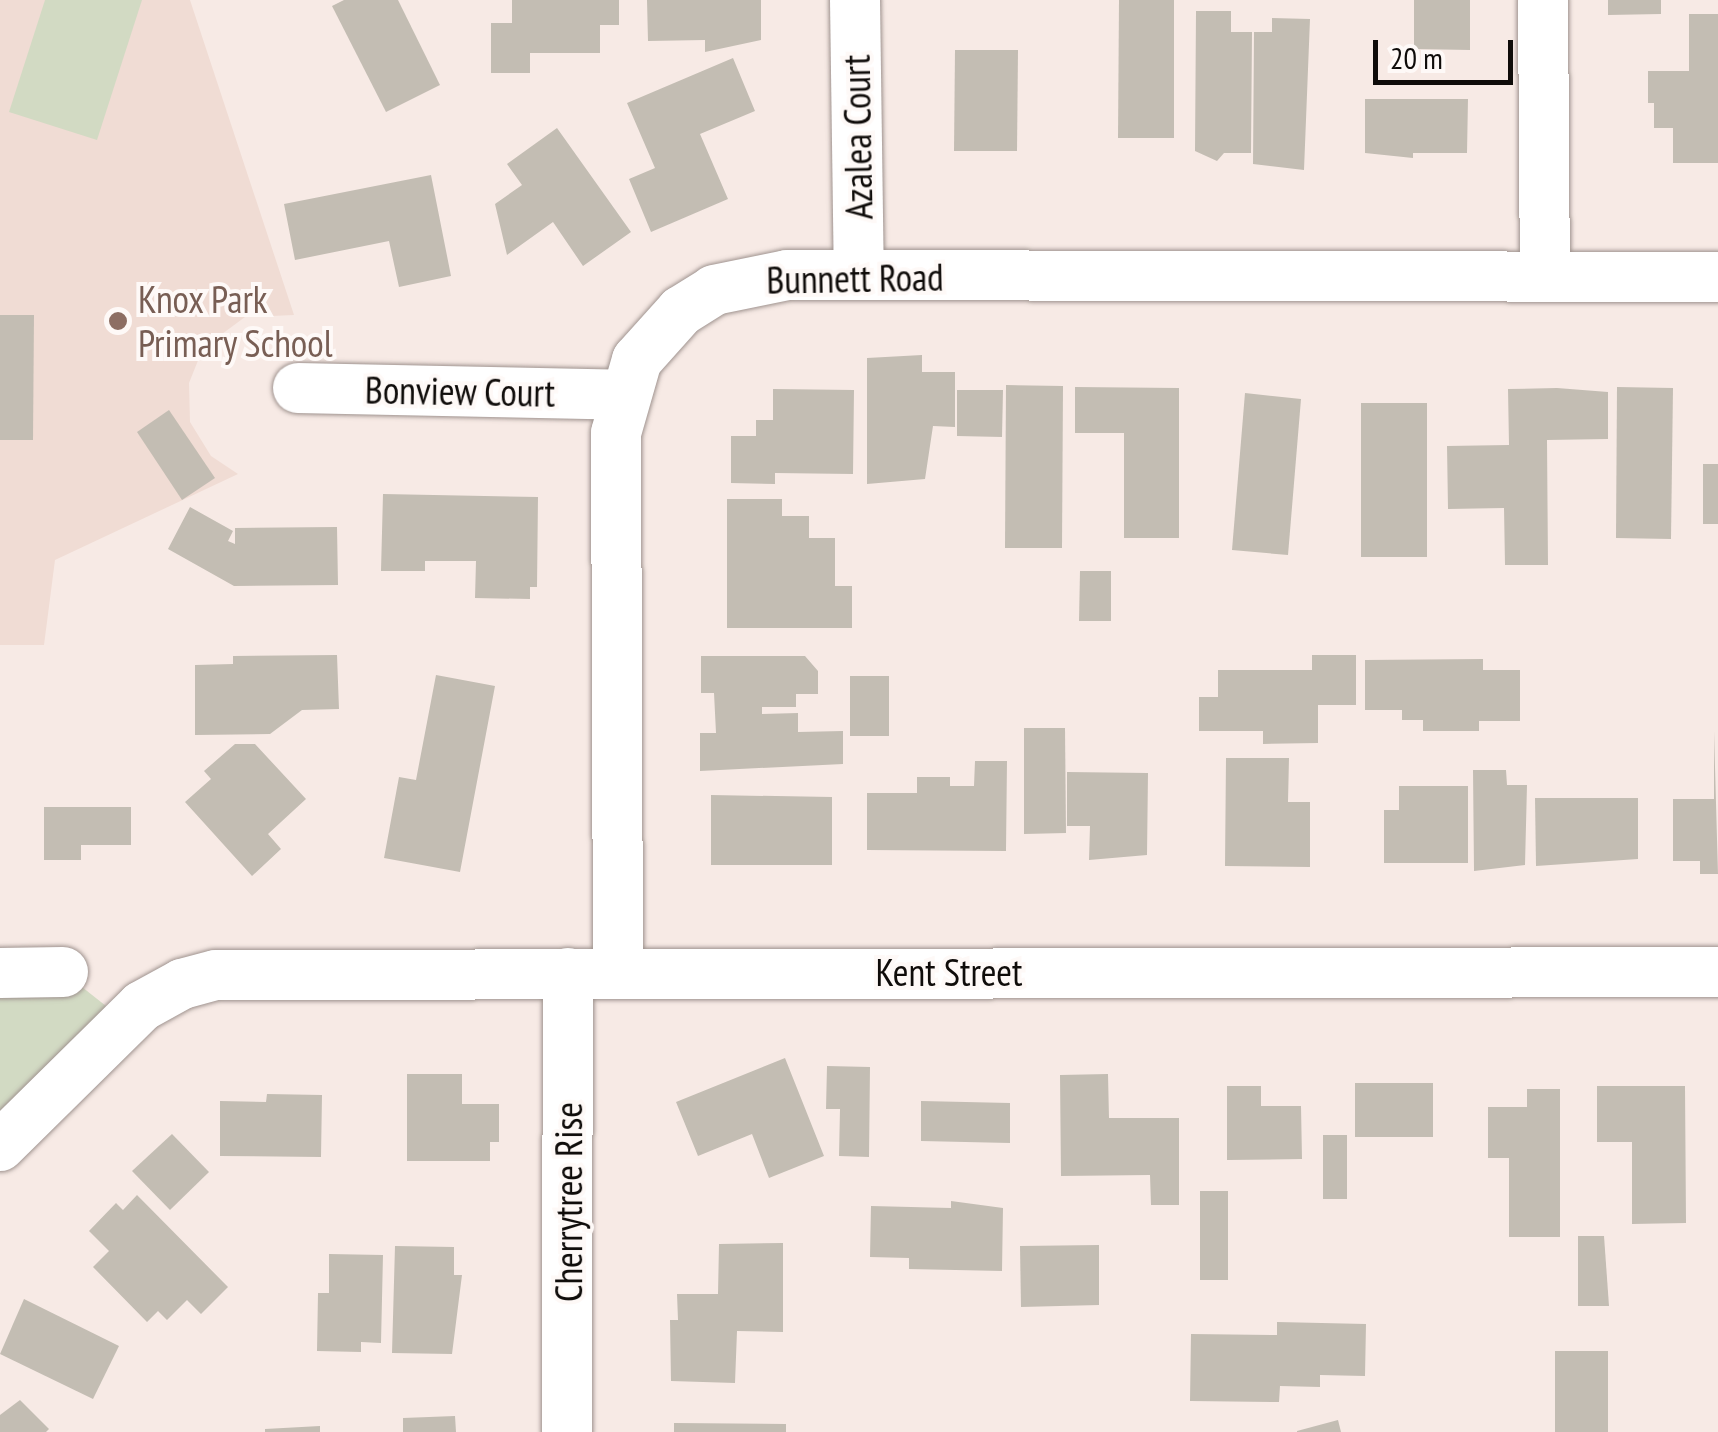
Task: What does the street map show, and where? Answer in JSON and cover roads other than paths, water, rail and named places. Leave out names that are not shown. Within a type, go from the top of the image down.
[{"type":"street","name":"Azalea Court","points":[[855,0],[859,275]]},
{"type":"street","points":[[1543,0],[1545,277]]},
{"type":"street","name":"Bunnett Road","points":[[618,972],[614,468],[623,395],[657,334],[714,290],[752,279],[859,275],[1718,277]]},
{"type":"street","name":"Bonview Court","points":[[298,388],[623,395]]},
{"type":"street","points":[[0,972],[62,972]]},
{"type":"street","name":"Kent Street","points":[[0,1146],[125,1021],[182,984],[253,973],[1718,972]]},
{"type":"street","name":"Cherrytree Rise","points":[[567,1432],[568,973]]},
{"type":"place","name":"Knox Park Primary School","points":[[118,321]]}]
